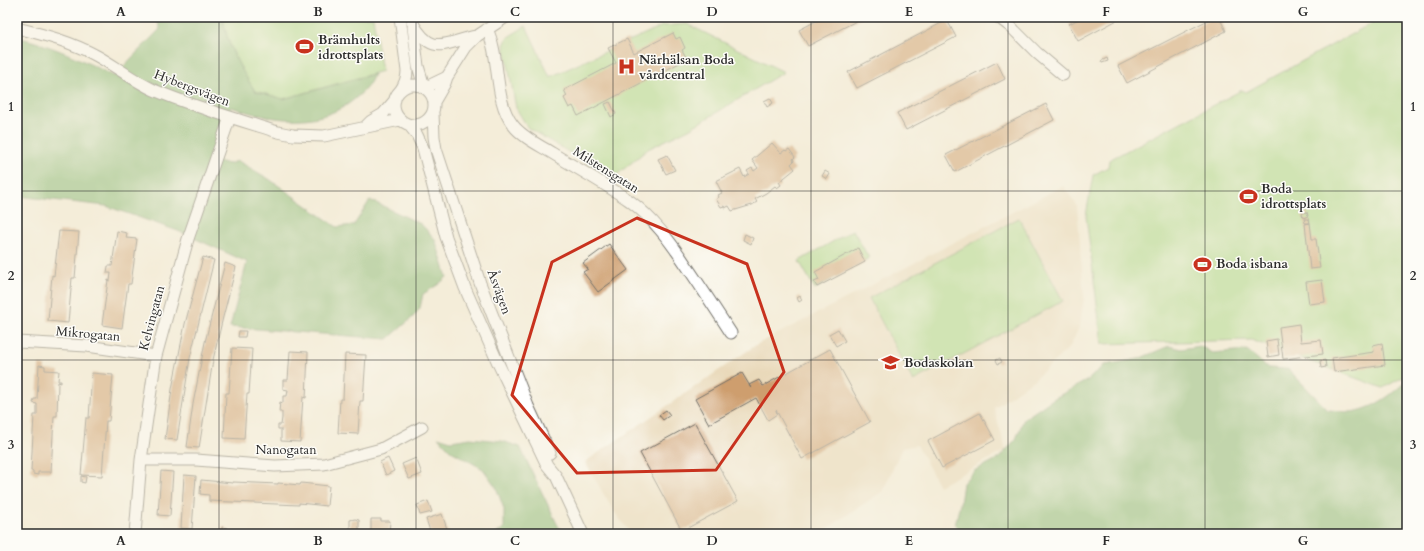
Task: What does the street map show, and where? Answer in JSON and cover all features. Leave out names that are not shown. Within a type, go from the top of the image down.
[{"type":"street","points":[[400,17],[407,79],[397,96],[395,112],[405,122],[418,125],[429,118],[447,77],[458,57],[477,36],[506,17]]},
{"type":"street","points":[[998,17],[1063,75]]},
{"type":"street","points":[[412,19],[418,66],[423,82],[423,88]]},
{"type":"street","points":[[412,19],[424,39],[433,45],[445,44],[477,36]]},
{"type":"street","name":"Hybergsvägen","points":[[17,28],[60,39],[78,46],[98,56],[124,74],[154,90],[278,132],[306,136],[329,135],[351,131],[365,126],[405,122]]},
{"type":"street","name":"Milstensgatan","points":[[487,29],[491,38],[501,99],[513,126],[533,141],[586,173],[641,210],[665,235],[731,333]]},
{"type":"street","points":[[423,88],[447,77]]},
{"type":"street","points":[[397,96],[406,87],[412,85],[423,88],[430,93],[433,108]]},
{"type":"street","name":"Hybergsvägen","points":[[365,126],[383,114],[397,96]]},
{"type":"street","name":"Åsvägen","points":[[433,108],[436,149],[480,283],[528,406],[554,463],[556,476]]},
{"type":"street","name":"Kelvingatan","points":[[135,534],[141,460],[156,356],[188,239],[230,117]]},
{"type":"street","name":"Åsvägen","points":[[405,122],[417,135],[422,148],[446,237],[475,312],[547,465],[556,476],[583,534]]},
{"type":"street","name":"Mikrogatan","points":[[17,342],[87,346],[156,356]]},
{"type":"street","name":"Nanogatan","points":[[141,460],[196,460],[275,466],[324,464],[381,449],[422,427]]},
{"type":"highlighted area","points":[[637,218],[747,264],[784,372],[716,470],[577,473],[512,395],[552,262]]},
{"type":"shaded area","name":"Bodaskolan","points":[[1063,186],[1077,205],[1084,297],[1080,325],[1070,347],[1035,379],[994,408],[1006,450],[939,486],[917,445],[902,448],[883,491],[819,534],[631,534],[613,510],[585,462],[756,345]]},
{"type":"green space","points":[[156,17],[223,17],[227,37],[234,56],[255,91],[283,99],[374,74],[367,87],[356,98],[342,108],[311,118],[295,119],[263,116],[231,107],[211,159],[228,164],[238,161],[269,179],[337,227],[354,225],[370,200],[421,224],[435,239],[447,277],[423,294],[420,308],[413,317],[388,339],[230,327],[247,262],[178,231],[106,206],[17,196],[17,37],[42,44],[67,54],[114,76],[160,29]]},
{"type":"green space","name":"Brämhults idrottsplats","points":[[223,17],[373,17],[382,71],[283,99],[255,91],[234,56],[227,37]]},
{"type":"green space","name":"Boda idrottsplats","points":[[1383,17],[1407,17],[1407,375],[1383,388],[1251,340],[1102,344],[1086,216],[1093,175],[1108,167],[1109,160],[1242,90],[1246,92]]},
{"type":"green space","points":[[687,24],[784,72],[689,129],[648,149],[613,178],[528,128],[516,108],[504,45],[508,37],[526,26],[550,77],[662,26]]},
{"type":"green space","points":[[1019,218],[1063,301],[913,381],[869,298]]},
{"type":"green space","points":[[853,230],[869,258],[815,289],[799,261]]},
{"type":"green space","points":[[1169,346],[1181,349],[1200,346],[1212,353],[1247,350],[1268,368],[1288,369],[1328,410],[1350,412],[1358,411],[1374,405],[1395,391],[1407,380],[1407,534],[964,534],[955,525],[963,483],[974,471],[999,458],[1016,439],[1024,419],[1053,399],[1088,380],[1104,365],[1138,359]]},
{"type":"green space","points":[[438,437],[451,441],[470,438],[502,441],[520,447],[562,534],[496,534],[504,528],[504,509],[496,487],[483,469],[451,451]]},
{"type":"building","points":[[824,17],[864,17],[808,46],[799,30]]},
{"type":"building","points":[[1083,17],[1123,17],[1078,41],[1069,24]]},
{"type":"building","points":[[1214,17],[1219,17],[1226,31],[1127,83],[1118,66]]},
{"type":"building","points":[[947,20],[956,37],[857,88],[848,72]]},
{"type":"building","points":[[673,33],[676,39],[680,37],[685,48],[682,50],[687,59],[578,116],[573,106],[569,108],[564,98],[567,96],[564,90],[616,63],[608,48],[627,39],[634,53]]},
{"type":"building","points":[[1107,58],[1108,61],[1102,63],[1101,61]]},
{"type":"building","points":[[997,62],[1005,79],[906,130],[897,113]]},
{"type":"building","points":[[770,98],[773,103],[767,107],[764,101]]},
{"type":"building","points":[[610,102],[616,114],[611,117],[605,104]]},
{"type":"building","points":[[1046,104],[1054,120],[955,172],[946,155]]},
{"type":"building","points":[[772,143],[781,153],[789,149],[795,157],[791,164],[795,169],[779,182],[781,185],[777,188],[775,186],[755,199],[757,202],[752,205],[732,211],[729,206],[725,208],[724,206],[721,207],[716,199],[719,197],[718,195],[722,193],[716,181],[740,169],[744,177],[749,174],[747,171],[752,168],[754,171],[758,168],[752,160]]},
{"type":"building","points":[[667,155],[675,170],[666,174],[658,159]]},
{"type":"building","points":[[825,171],[830,174],[827,179],[822,176]]},
{"type":"building","points":[[1307,212],[1308,216],[1303,218],[1302,213]]},
{"type":"building","points":[[17,218],[20,218],[18,239],[17,239]]},
{"type":"building","points":[[1304,219],[1309,219],[1310,223],[1305,223]]},
{"type":"building","points":[[1310,223],[1312,239],[1316,239],[1320,268],[1310,269],[1305,224]]},
{"type":"building","points":[[59,231],[79,232],[75,278],[72,278],[68,323],[48,321],[52,275],[54,276]]},
{"type":"building","points":[[117,231],[127,233],[126,238],[137,239],[131,284],[128,284],[122,328],[102,325],[108,280],[110,281],[111,273],[107,273],[108,266],[112,266]]},
{"type":"building","points":[[745,234],[753,238],[751,244],[743,240]]},
{"type":"building","points":[[609,244],[628,270],[598,292],[583,272],[588,269],[583,263]]},
{"type":"building","points":[[858,248],[865,262],[817,287],[814,282],[819,280],[815,272]]},
{"type":"building","points":[[203,257],[214,260],[190,358],[177,440],[165,439],[172,389],[185,324]]},
{"type":"building","points":[[225,263],[236,267],[213,360],[199,448],[187,447],[193,404],[205,342]]},
{"type":"building","points":[[1322,280],[1325,302],[1309,304],[1306,282]]},
{"type":"building","points":[[800,296],[802,300],[799,302],[797,298]]},
{"type":"building","points":[[1299,324],[1301,342],[1321,340],[1323,354],[1283,359],[1279,327]]},
{"type":"building","points":[[838,329],[845,341],[836,346],[829,334]]},
{"type":"building","points":[[239,331],[246,331],[245,337],[238,337]]},
{"type":"building","points":[[1277,339],[1279,355],[1268,357],[1266,341]]},
{"type":"building","points":[[1382,343],[1385,365],[1334,372],[1332,358],[1374,352],[1373,345]]},
{"type":"building","points":[[232,348],[252,349],[244,439],[224,438],[226,393],[229,393]]},
{"type":"building","points":[[830,349],[870,422],[802,459],[776,410],[777,414],[768,420],[756,398],[709,424],[695,399],[742,373],[749,385],[759,380],[763,386]]},
{"type":"building","points":[[290,351],[308,352],[306,398],[303,397],[300,442],[281,441],[281,429],[278,429],[278,425],[281,425],[282,418],[282,412],[279,412],[280,402],[283,403],[283,396],[287,396],[288,390],[283,389],[283,380],[288,380]]},
{"type":"building","points":[[345,354],[366,355],[363,401],[360,401],[358,434],[338,433],[340,399],[343,399]]},
{"type":"building","points":[[1000,358],[1002,362],[998,364],[996,360]]},
{"type":"building","points":[[1325,360],[1326,367],[1321,368],[1320,361]]},
{"type":"building","points":[[39,365],[45,366],[45,370],[59,371],[58,381],[61,381],[61,383],[58,382],[57,416],[54,416],[51,472],[38,472],[38,475],[33,474],[33,471],[31,471],[34,415],[37,415],[37,404],[33,403],[34,399],[37,399]]},
{"type":"building","points":[[92,373],[113,375],[109,421],[106,421],[102,476],[81,475],[86,418],[89,418]]},
{"type":"building","points":[[666,410],[670,415],[663,420],[659,415]]},
{"type":"building","points":[[980,413],[995,440],[942,468],[928,441]]},
{"type":"building","points":[[695,423],[738,501],[682,531],[640,453]]},
{"type":"building","points":[[388,458],[394,471],[386,475],[380,462]]},
{"type":"building","points":[[416,458],[422,474],[409,479],[402,464]]},
{"type":"building","points":[[161,471],[173,472],[170,516],[158,515]]},
{"type":"building","points":[[184,475],[196,476],[192,529],[181,528]]},
{"type":"building","points":[[81,476],[86,477],[85,483],[81,482]]},
{"type":"building","points":[[201,480],[233,483],[278,483],[300,485],[301,483],[329,486],[327,506],[299,503],[299,505],[209,501],[209,495],[200,494]]},
{"type":"building","points":[[428,501],[432,512],[420,515],[417,505]]},
{"type":"building","points":[[442,514],[448,532],[443,534],[431,534],[426,519]]},
{"type":"building","points":[[371,519],[390,521],[389,534],[371,533]]},
{"type":"building","points":[[350,520],[359,520],[359,532],[350,531]]},
{"type":"building","points":[[222,527],[227,528],[226,534],[222,533]]},
{"type":"place","name":"Brämhults idrottsplats","points":[[305,47]]},
{"type":"place","name":"Närhälsan Boda vårdcentral","points":[[626,67]]},
{"type":"place","name":"Boda idrottsplats","points":[[1248,196]]},
{"type":"place","name":"Boda isbana","points":[[1203,264]]},
{"type":"place","name":"Bodaskolan","points":[[891,363]]}]
